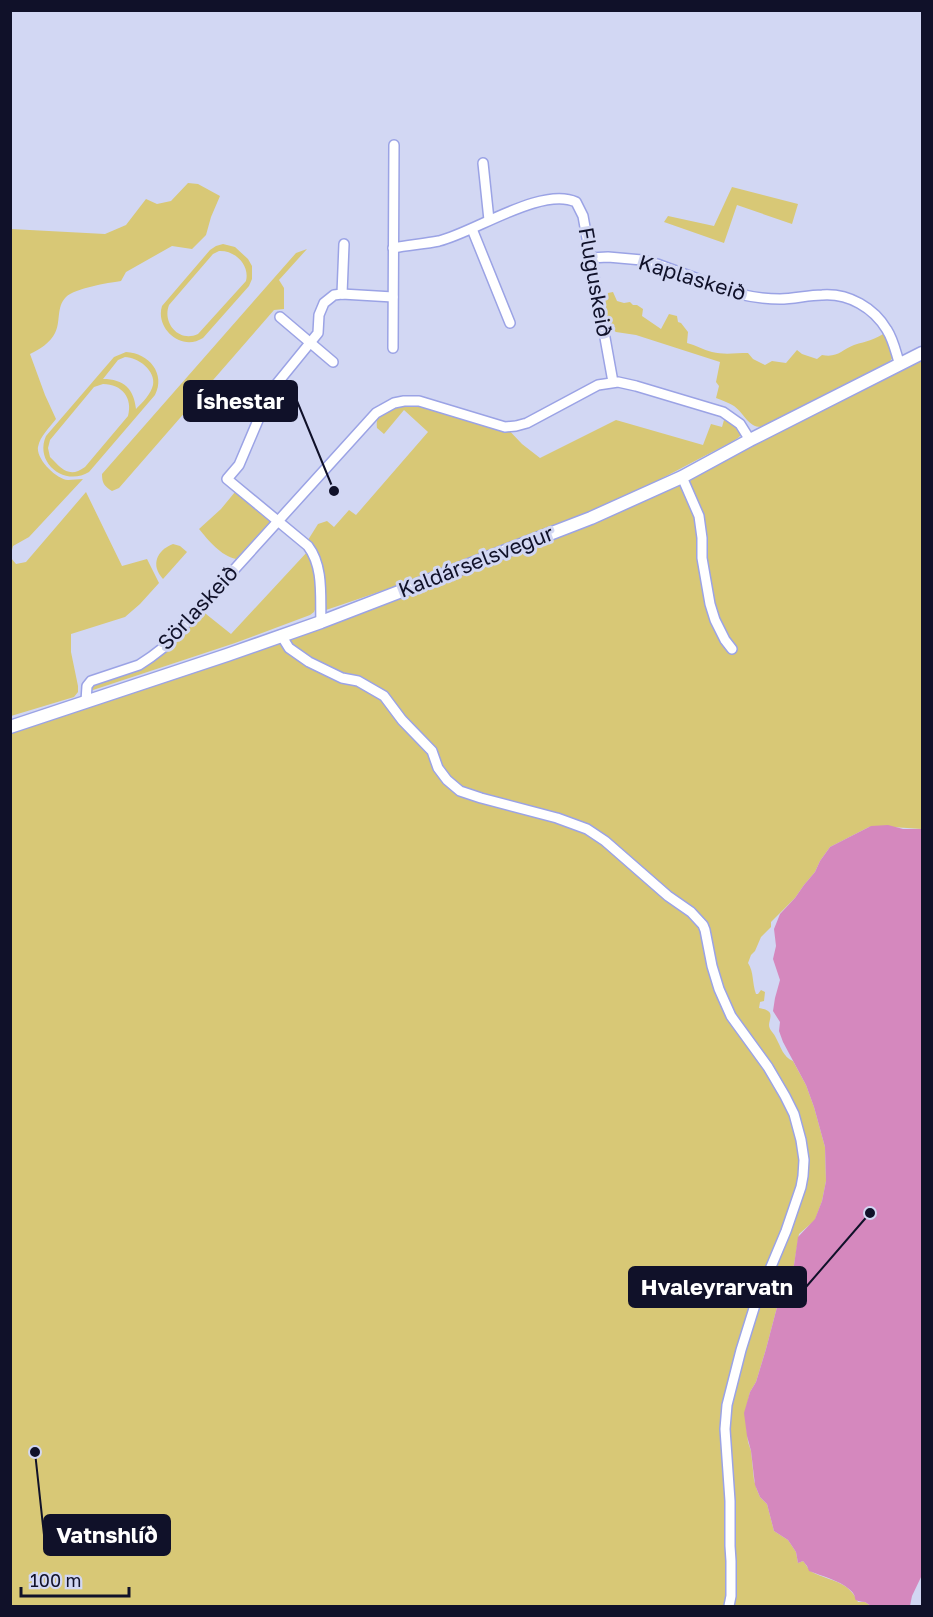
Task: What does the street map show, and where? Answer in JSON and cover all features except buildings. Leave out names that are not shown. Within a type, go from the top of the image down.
[{"type":"street","points":[[393,348],[394,145]]},
{"type":"street","points":[[483,163],[489,220]]},
{"type":"street","name":"Fluguskeið","points":[[393,248],[440,240],[540,202],[560,198],[576,202],[583,216],[613,382]]},
{"type":"street","points":[[472,229],[510,323]]},
{"type":"street","points":[[342,294],[344,244]]},
{"type":"street","name":"Kaplaskeið","points":[[591,258],[642,260],[752,297],[782,299],[832,294],[846,297],[858,302],[879,318],[889,333],[900,365]]},
{"type":"street","points":[[321,621],[319,576],[315,555],[308,546],[227,479],[239,465],[270,392],[318,333],[322,306],[331,297],[342,294],[393,297]]},
{"type":"street","points":[[280,317],[333,362]]},
{"type":"street","name":"Kaldárselsvegur","points":[[10,727],[228,655],[571,526],[682,477],[922,353]]},
{"type":"street","points":[[613,382],[629,384],[723,412],[740,424],[750,440]]},
{"type":"street","name":"Sörlaskeið","points":[[86,701],[87,686],[91,681],[139,664],[164,647],[376,413],[394,403],[419,401],[510,427],[527,423],[598,385],[613,382]]},
{"type":"street","points":[[682,477],[699,516],[702,558],[710,604],[724,640],[732,649]]},
{"type":"street","points":[[280,635],[289,648],[309,662],[342,678],[358,681],[384,696],[402,720],[432,751],[438,768],[447,780],[460,791],[557,818],[587,830],[605,841],[668,896],[691,912],[703,925],[711,966],[731,1017],[768,1067],[794,1114],[804,1160],[801,1187],[786,1231],[752,1314],[727,1405],[725,1430],[731,1561],[729,1606]]},
{"type":"shaded area","points":[[188,183],[198,184],[220,196],[206,235],[192,249],[172,246],[126,272],[121,281],[92,286],[66,297],[61,305],[57,329],[53,336],[30,354],[56,419],[39,443],[40,457],[48,468],[63,479],[83,479],[29,537],[13,546],[11,554],[11,229],[105,234],[126,225],[146,199],[157,204],[171,201]]},
{"type":"shaded area","points":[[732,187],[798,204],[792,224],[737,205],[724,243],[664,222],[668,216],[714,226]]},
{"type":"shaded area","points":[[223,244],[235,247],[252,266],[252,279],[249,286],[203,338],[195,342],[179,340],[172,336],[162,322],[162,306],[216,246]],"holes":[[[225,251],[236,256],[243,264],[246,269],[246,281],[198,334],[191,336],[179,334],[170,324],[167,312],[169,305],[213,254]]]},
{"type":"shaded area","points":[[307,249],[279,280],[284,288],[284,309],[274,310],[119,488],[112,491],[107,488],[102,474],[296,253]]},
{"type":"shaded area","points":[[613,292],[617,301],[630,302],[643,309],[642,316],[661,329],[669,314],[677,316],[678,322],[688,332],[687,343],[716,353],[748,353],[753,359],[765,365],[772,361],[786,363],[797,350],[817,359],[822,355],[836,354],[886,332],[893,357],[888,364],[761,427],[749,422],[734,406],[716,398],[720,362],[636,335],[616,332],[610,328],[605,305],[608,293]]},
{"type":"shaded area","points":[[126,352],[142,356],[148,361],[157,372],[158,387],[155,395],[89,472],[80,476],[62,474],[54,470],[44,455],[43,446],[46,436],[114,357]],"holes":[[[125,357],[140,362],[152,375],[153,385],[150,392],[136,409],[133,396],[127,386],[117,381],[103,379],[118,360]],[[103,384],[116,386],[125,393],[129,403],[128,416],[85,467],[74,472],[66,471],[50,457],[48,448],[50,440],[94,387]]]},
{"type":"shaded area","points":[[922,354],[922,829],[869,827],[830,847],[795,898],[771,922],[771,927],[761,937],[748,963],[756,994],[761,990],[765,992],[764,1001],[760,1002],[759,1008],[769,1012],[770,1028],[785,1054],[793,1061],[806,1085],[814,1107],[825,1147],[826,1181],[815,1220],[799,1234],[794,1265],[781,1292],[756,1382],[750,1392],[745,1413],[754,1480],[760,1497],[767,1504],[774,1531],[788,1540],[796,1552],[798,1563],[803,1561],[811,1571],[844,1585],[858,1602],[865,1602],[871,1606],[11,1606],[10,722],[276,636],[292,639],[290,636],[680,481],[685,489],[698,469]]},
{"type":"shaded area","points":[[410,403],[504,425],[522,444],[540,458],[616,420],[703,445],[711,424],[722,427],[724,420],[735,424],[742,434],[730,443],[652,483],[570,522],[467,562],[326,610],[322,607],[316,551],[308,540],[318,524],[327,521],[334,527],[349,510],[356,515],[428,432],[404,410],[384,434],[377,428],[379,416],[382,413],[392,407]]},
{"type":"shaded area","points":[[241,491],[271,521],[236,559],[220,551],[199,529],[221,509],[235,492]]},
{"type":"shaded area","points":[[86,492],[122,566],[147,559],[159,583],[125,617],[71,634],[71,652],[78,686],[78,692],[74,697],[11,716],[11,558],[16,564],[26,562]]},
{"type":"shaded area","points":[[173,544],[187,552],[163,579],[157,568],[157,558],[163,550]]},
{"type":"shaded area","points":[[308,551],[315,565],[316,607],[310,615],[235,643],[93,690],[90,688],[92,681],[143,661],[201,610],[231,634]]},
{"type":"shaded area","points":[[888,825],[903,829],[922,829],[922,1575],[910,1606],[871,1606],[856,1600],[852,1592],[840,1583],[809,1571],[803,1561],[798,1563],[796,1552],[788,1540],[774,1531],[767,1504],[760,1497],[755,1485],[744,1413],[750,1392],[756,1382],[781,1292],[794,1265],[798,1237],[815,1219],[826,1181],[825,1147],[814,1107],[806,1085],[783,1042],[779,1031],[780,1022],[773,1011],[780,980],[773,959],[776,946],[774,929],[780,914],[815,872],[830,847],[871,826]]},
{"type":"place","name":"Íshestar","points":[[334,491]]},
{"type":"place","name":"Hvaleyrarvatn","points":[[870,1213]]},
{"type":"place","name":"Vatnshlíð","points":[[35,1452]]}]
